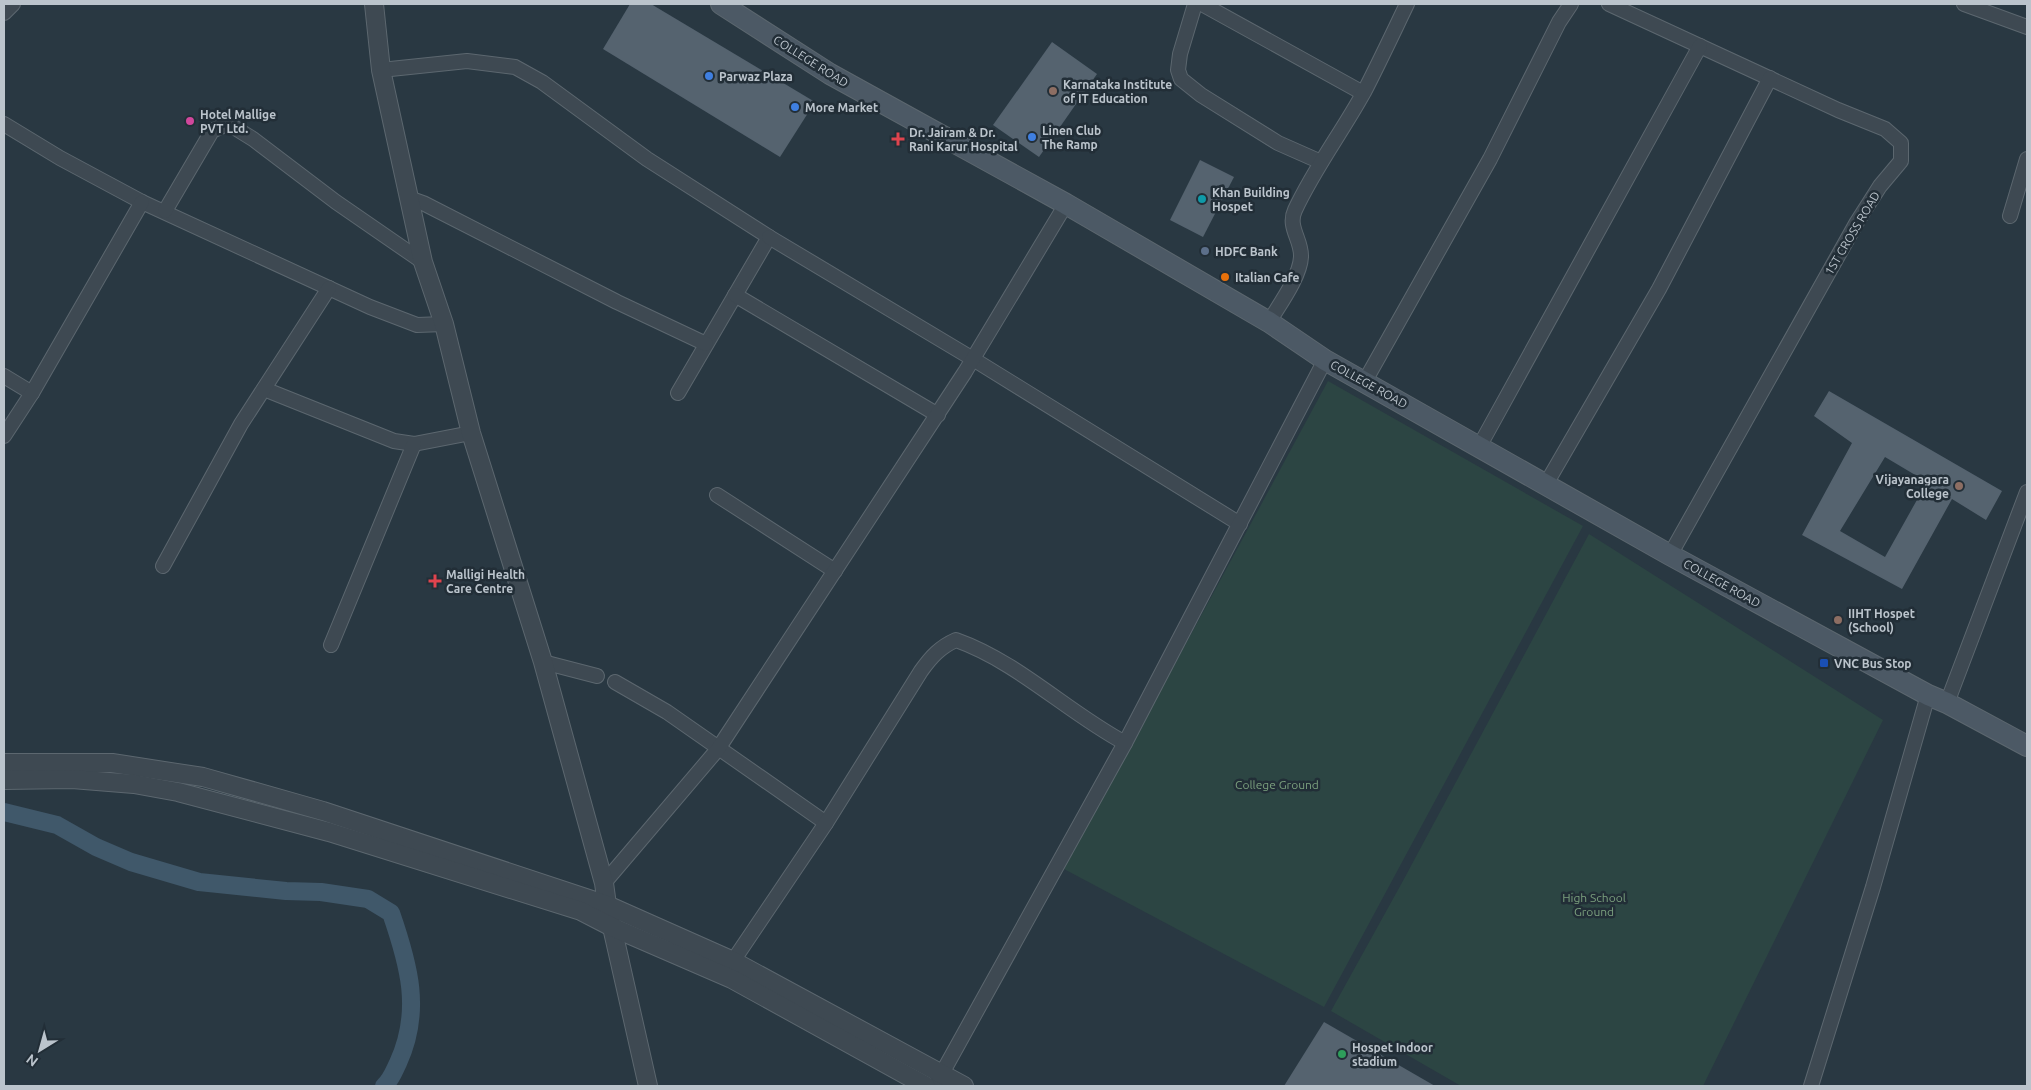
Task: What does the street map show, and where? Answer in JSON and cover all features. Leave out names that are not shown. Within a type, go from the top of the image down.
[{"type":"main road","name":"COLLEGE ROAD","points":[[721,4],[830,74],[1066,204],[1269,322],[1325,360],[1670,555],[2027,746]]},
{"type":"street","points":[[4,13],[13,4]]},
{"type":"street","points":[[374,4],[381,70],[422,262],[444,324],[471,433],[543,662],[604,882],[607,905],[648,1086]]},
{"type":"street","points":[[1195,4],[1180,54],[1178,70],[1181,79],[1201,95],[1278,143],[1321,162]]},
{"type":"street","points":[[1202,4],[1363,93]]},
{"type":"street","points":[[1269,322],[1301,259],[1301,248],[1293,230],[1294,212],[1321,162],[1363,93],[1407,4]]},
{"type":"street","points":[[1365,381],[1490,159],[1571,4]]},
{"type":"street","name":"1ST CROSS ROAD","points":[[1609,4],[1838,110],[1885,129],[1901,144],[1901,161],[1880,186],[1857,222],[1780,356],[1748,418],[1715,472],[1670,555]]},
{"type":"street","points":[[1964,4],[2027,27]]},
{"type":"street","points":[[1480,447],[1700,46]]},
{"type":"street","points":[[381,70],[467,61],[515,67],[542,82],[646,159],[1240,524]]},
{"type":"street","points":[[1546,484],[1659,289],[1770,78]]},
{"type":"street","points":[[4,124],[60,158],[142,202],[165,211],[370,308],[417,325],[444,324]]},
{"type":"street","points":[[165,211],[212,131],[226,124],[253,139],[336,202],[422,262]]},
{"type":"street","points":[[2010,216],[2027,159]]},
{"type":"street","points":[[409,198],[423,203],[609,298],[706,344]]},
{"type":"street","points":[[4,436],[32,393],[142,202]]},
{"type":"street","points":[[604,882],[718,748],[938,414],[1066,204]]},
{"type":"street","points":[[678,392],[769,236]]},
{"type":"street","points":[[163,566],[241,424],[329,288]]},
{"type":"street","points":[[735,295],[938,414]]},
{"type":"street","points":[[938,1080],[1125,744],[1325,360]]},
{"type":"street","points":[[4,376],[32,393]]},
{"type":"street","points":[[264,388],[383,438],[414,444],[471,433]]},
{"type":"street","points":[[331,645],[414,444]]},
{"type":"street","points":[[1947,702],[2025,509],[2027,492]]},
{"type":"street","points":[[716,495],[835,571]]},
{"type":"street","points":[[734,961],[826,823],[921,671],[945,644],[956,640],[987,654],[1125,744]]},
{"type":"street","points":[[543,662],[596,676]]},
{"type":"street","points":[[615,682],[668,712],[826,823]]},
{"type":"street","points":[[1811,1086],[1873,887],[1928,694]]},
{"type":"street","points":[[4,763],[112,763],[203,777],[323,811],[607,905],[734,961],[938,1080],[964,1086]]},
{"type":"street","points":[[4,780],[81,780],[134,784],[186,794],[329,832],[448,870],[516,889],[581,911],[612,927],[732,980],[926,1086]]},
{"type":"green space","name":"College Ground","points":[[1328,381],[1583,526],[1324,1007],[1064,869]]},
{"type":"green space","name":"High School Ground","points":[[1589,534],[1883,720],[1703,1086],[1461,1086],[1331,1011]]},
{"type":"building","name":"Parwaz Plaza","points":[[630,4],[651,4],[815,102],[780,157],[603,49]]},
{"type":"building","points":[[1052,42],[1097,74],[1039,157],[993,125]]},
{"type":"building","name":"Khan Building Hospet","points":[[1200,160],[1234,177],[1203,237],[1170,220]]},
{"type":"building","name":"Vijayanagara College","points":[[1829,391],[2002,491],[1986,520],[1952,499],[1902,589],[1802,535],[1852,443],[1814,416]],"holes":[[[1885,457],[1927,482],[1885,557],[1840,531]]]},
{"type":"building","name":"Hospet Indoor stadium","points":[[1324,1022],[1435,1086],[1284,1086]]},
{"type":"waterway","points":[[4,812],[57,825],[96,847],[131,862],[199,882],[286,891],[321,892],[368,899],[391,913],[403,951],[410,988],[411,1006],[410,1025],[405,1044],[398,1063],[389,1081],[384,1086]]},
{"type":"place","name":"Parwaz Plaza","points":[[709,76]]},
{"type":"place","name":"Karnataka Institute of IT Education","points":[[1053,91]]},
{"type":"place","name":"More Market","points":[[795,107]]},
{"type":"place","name":"Hotel Mallige PVT Ltd.","points":[[190,121]]},
{"type":"place","name":"Linen Club The Ramp","points":[[1032,137]]},
{"type":"place","name":"Dr. Jairam & Dr. Rani Karur Hospital","points":[[898,139]]},
{"type":"place","name":"Khan Building Hospet","points":[[1202,199]]},
{"type":"place","name":"HDFC Bank","points":[[1205,251]]},
{"type":"place","name":"Italian Cafe","points":[[1225,277]]},
{"type":"place","name":"Vijayanagara College","points":[[1959,486]]},
{"type":"place","name":"Malligi Health Care Centre","points":[[435,581]]},
{"type":"place","name":"IIHT Hospet (School)","points":[[1838,620]]},
{"type":"place","name":"VNC Bus Stop","points":[[1824,663]]},
{"type":"place","name":"Hospet Indoor stadium","points":[[1342,1054]]}]
